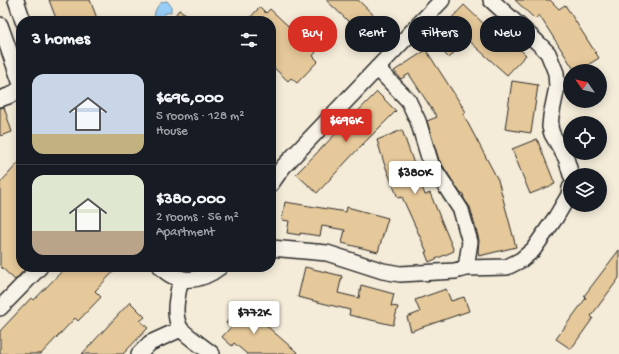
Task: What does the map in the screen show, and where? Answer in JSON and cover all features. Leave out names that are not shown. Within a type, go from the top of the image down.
[{"type":"street","points":[[16,0],[21,16]]},
{"type":"street","points":[[276,177],[283,167],[442,0]]},
{"type":"street","points":[[491,0],[548,53],[556,73],[557,87],[550,127],[552,134],[566,158],[570,168]]},
{"type":"street","points":[[0,25],[16,70]]},
{"type":"street","points":[[377,68],[408,100],[418,120],[431,164],[461,210],[470,242],[466,268]]},
{"type":"street","points":[[0,99],[16,92]]},
{"type":"street","points":[[276,248],[327,253],[382,271],[400,274],[455,271],[466,268],[507,267],[521,260],[533,250],[563,205]]},
{"type":"street","points":[[0,308],[35,272]]},
{"type":"street","points":[[168,272],[174,276],[186,279],[199,279],[213,272]]},
{"type":"street","points":[[181,278],[176,300],[177,318],[181,329],[212,354]]},
{"type":"street","points":[[139,354],[150,344],[181,329]]},
{"type":"water","points":[[167,1],[171,6],[171,12],[164,14],[163,16],[155,16],[157,7],[162,2]]},
{"type":"building","points":[[49,0],[90,0],[96,16],[55,16]]},
{"type":"building","points":[[326,0],[358,0],[375,16],[345,16],[345,18]]},
{"type":"building","points":[[515,0],[550,0],[559,9],[565,5],[599,58],[589,64],[570,64],[539,15],[535,19],[535,16],[532,16]]},
{"type":"building","points":[[464,5],[480,20],[480,51],[472,44],[472,16],[454,16]]},
{"type":"building","points":[[260,7],[266,13],[270,9],[288,26],[288,52],[316,52],[313,56],[318,61],[297,83],[291,78],[288,81],[276,70],[276,16],[252,16]]},
{"type":"building","points":[[179,10],[186,14],[185,16],[175,16]]},
{"type":"building","points":[[423,52],[427,52],[466,112],[463,114],[498,180],[516,247],[479,256],[479,240],[470,207],[464,199],[463,193],[461,194],[439,160],[427,121],[437,117],[409,74],[401,79],[394,71]]},
{"type":"building","points":[[443,52],[455,52],[449,58]]},
{"type":"building","points":[[481,52],[523,52],[526,55],[507,75]]},
{"type":"building","points":[[512,81],[538,85],[531,133],[505,129]]},
{"type":"building","points":[[377,92],[396,111],[317,193],[296,174]]},
{"type":"building","points":[[4,107],[12,132],[0,136],[0,108]]},
{"type":"building","points":[[402,130],[425,195],[430,193],[454,251],[429,262],[425,252],[427,252],[402,197],[398,198],[384,163],[377,140]]},
{"type":"building","points":[[537,139],[555,184],[530,194],[512,149]]},
{"type":"building","points":[[16,165],[16,272],[22,272],[15,280],[0,266],[0,183]]},
{"type":"building","points":[[285,202],[346,212],[347,207],[388,218],[378,252],[342,243],[345,230],[322,226],[320,236],[287,233],[289,221],[282,220]]},
{"type":"building","points":[[619,250],[619,278],[591,316],[593,318],[571,349],[556,339],[586,298],[584,296]]},
{"type":"building","points":[[305,267],[342,276],[338,293],[359,298],[361,285],[394,294],[391,306],[398,307],[393,325],[349,315],[350,310],[298,297]]},
{"type":"building","points":[[61,272],[113,272],[95,291],[101,297],[78,321],[75,318],[41,354],[0,354],[0,331],[31,298],[34,300]]},
{"type":"building","points":[[446,289],[451,301],[464,297],[469,311],[411,331],[407,317],[420,312],[415,300]]},
{"type":"building","points":[[130,302],[145,317],[140,321],[148,328],[123,354],[82,354]]},
{"type":"building","points":[[242,304],[299,354],[247,354],[234,343],[232,346],[222,337],[231,327],[226,323]]}]
